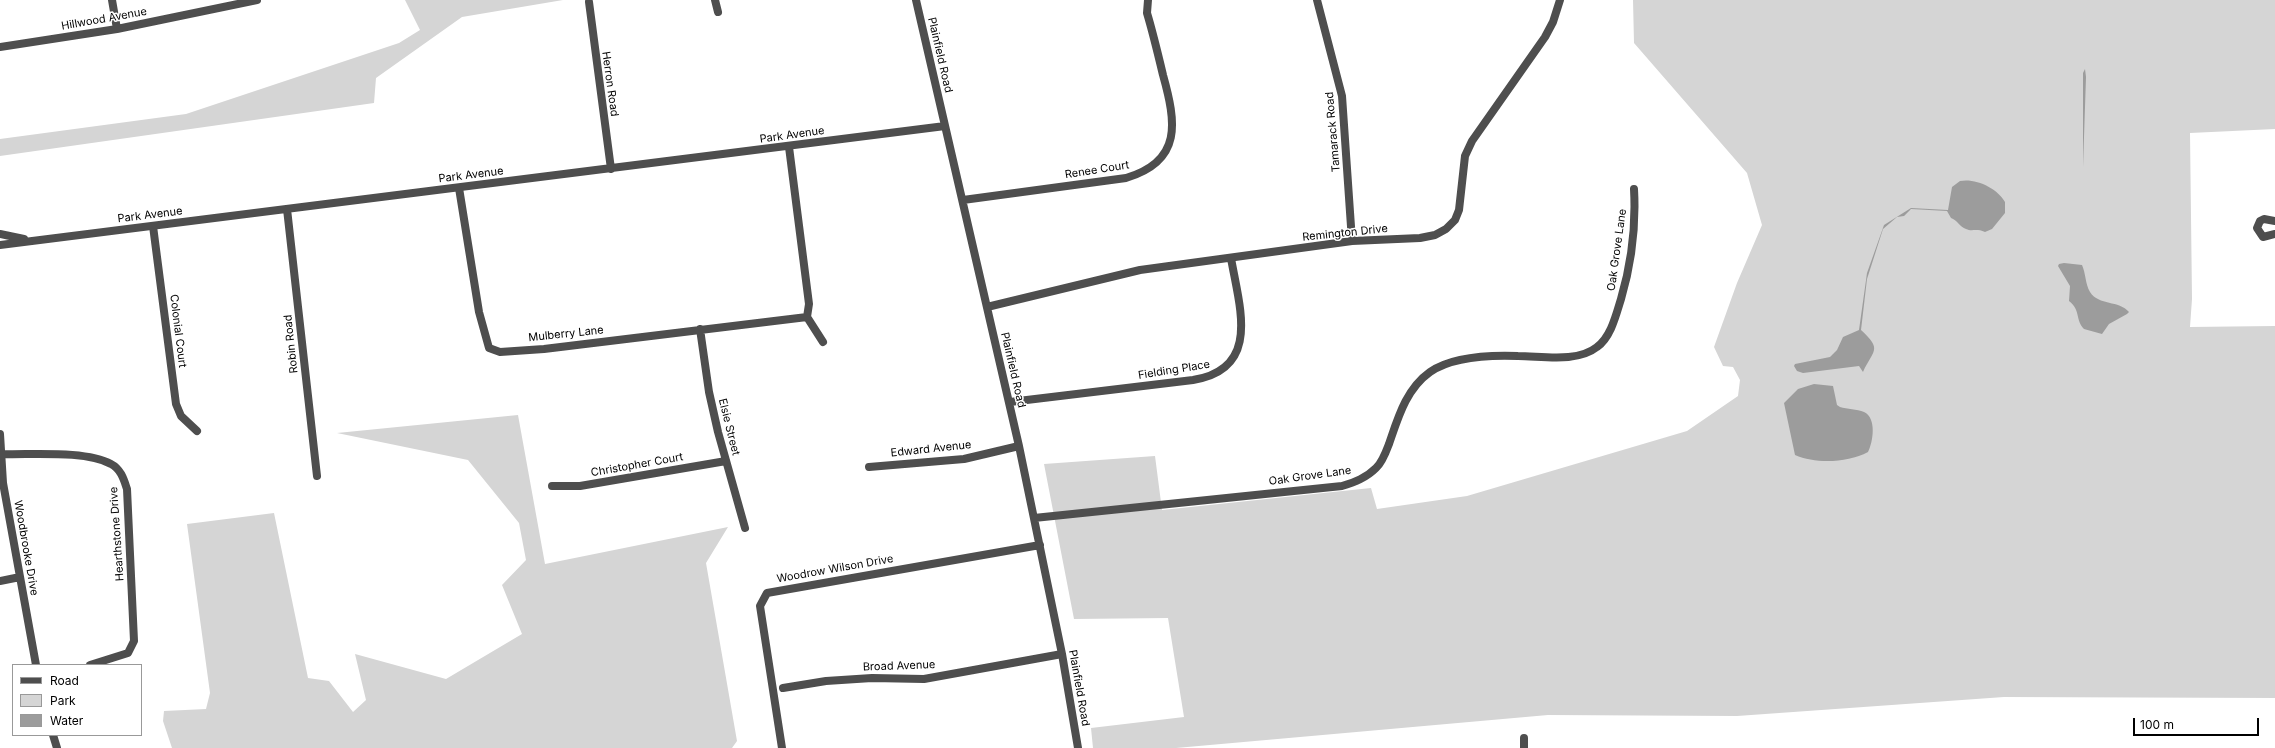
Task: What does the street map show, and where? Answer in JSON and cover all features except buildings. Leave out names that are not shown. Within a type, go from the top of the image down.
[{"type":"street","points":[[112,0],[117,29]]},
{"type":"street","name":"Hillwood Avenue","points":[[0,47],[117,29],[257,0]]},
{"type":"street","points":[[715,0],[718,12]]},
{"type":"street","name":"Plainfield Road","points":[[916,0],[1010,402],[1062,654],[1078,748]]},
{"type":"street","name":"Renee Court","points":[[963,200],[1126,178],[1149,170],[1157,164],[1168,144],[1173,119],[1147,13],[1148,0]]},
{"type":"street","name":"Tamarack Road","points":[[1317,0],[1342,96],[1352,241]]},
{"type":"street","name":"Remington Drive","points":[[988,307],[1140,270],[1352,241],[1420,238],[1435,235],[1446,229],[1455,220],[1459,210],[1466,156],[1472,141],[1545,37],[1553,22],[1560,0]]},
{"type":"street","name":"Herron Road","points":[[589,2],[611,169]]},
{"type":"street","name":"Park Avenue","points":[[0,245],[789,147],[945,126]]},
{"type":"street","points":[[789,147],[809,304],[807,317],[823,342]]},
{"type":"street","name":"Mulberry Lane","points":[[459,188],[479,312],[489,348],[500,352],[544,349],[807,317]]},
{"type":"street","name":"Oak Grove Lane","points":[[1034,518],[1342,486],[1358,481],[1378,467],[1386,453],[1412,388],[1430,371],[1441,366],[1472,358],[1575,356],[1583,355],[1598,347],[1611,327],[1625,286],[1635,209],[1634,189]]},
{"type":"street","name":"Robin Road","points":[[287,209],[317,476]]},
{"type":"street","points":[[2275,221],[2264,219],[2260,221],[2257,228],[2263,237],[2275,234]]},
{"type":"street","name":"Colonial Court","points":[[153,226],[176,404],[181,416],[197,431]]},
{"type":"street","points":[[0,234],[31,241]]},
{"type":"street","name":"Fielding Place","points":[[1010,402],[1193,380],[1216,375],[1232,361],[1242,336],[1231,258]]},
{"type":"street","name":"Elsie Street","points":[[700,329],[709,392],[726,461],[745,528]]},
{"type":"street","name":"Woodbrooke Drive","points":[[0,434],[3,483],[36,664]]},
{"type":"street","name":"Edward Avenue","points":[[869,467],[964,458],[1019,446]]},
{"type":"street","name":"Hearthstone Drive","points":[[2,454],[97,458],[112,465],[123,476],[127,489],[134,640],[128,652],[93,664]]},
{"type":"street","name":"Christopher Court","points":[[552,486],[580,486],[726,461]]},
{"type":"street","name":"Woodrow Wilson Drive","points":[[782,748],[760,606],[767,593],[1040,545]]},
{"type":"street","points":[[0,581],[20,577]]},
{"type":"street","name":"Broad Avenue","points":[[783,688],[826,681],[872,678],[924,679],[1062,654]]},
{"type":"street","points":[[52,736],[57,748]]},
{"type":"street","points":[[1524,738],[1524,748]]},
{"type":"green space","points":[[405,0],[563,0],[462,17],[376,78],[374,103],[0,156],[0,139],[186,114],[399,43],[420,30]]},
{"type":"green space","points":[[1633,0],[2275,0],[2275,129],[2190,133],[2192,299],[2190,327],[2275,326],[2275,698],[2004,697],[1737,716],[1548,715],[1176,748],[1093,748],[1091,728],[1184,717],[1168,618],[1074,619],[1044,464],[1155,456],[1162,510],[1371,488],[1377,509],[1467,496],[1687,431],[1738,396],[1740,380],[1733,367],[1723,366],[1714,347],[1737,283],[1762,225],[1747,173],[1634,43]]},
{"type":"green space","points":[[518,415],[545,564],[728,527],[706,563],[737,741],[732,748],[172,748],[163,721],[164,711],[206,709],[210,693],[187,524],[274,513],[308,678],[329,681],[353,712],[366,700],[355,654],[446,679],[522,634],[502,585],[526,560],[519,523],[468,460],[337,433]]},
{"type":"water","points":[[2085,69],[2086,77],[2083,167],[2083,73]]},
{"type":"water","points":[[1960,181],[1973,181],[1986,185],[1997,192],[2005,202],[2005,213],[1992,229],[1985,232],[1966,229],[1951,218],[1947,211],[1911,209],[1904,216],[1897,217],[1883,229],[1867,279],[1861,330],[1872,342],[1874,350],[1863,372],[1859,366],[1803,373],[1797,371],[1794,366],[1795,364],[1830,357],[1837,350],[1843,337],[1859,330],[1867,273],[1884,225],[1911,208],[1948,210],[1952,187]]},
{"type":"water","points":[[2064,263],[2082,265],[2088,289],[2094,296],[2098,299],[2125,308],[2129,312],[2109,324],[2102,334],[2084,329],[2081,326],[2077,311],[2073,304],[2069,301],[2070,286],[2058,266],[2059,264]]},
{"type":"water","points":[[1814,384],[1833,386],[1837,405],[1840,407],[1861,411],[1868,415],[1871,419],[1873,430],[1868,452],[1860,456],[1832,461],[1812,460],[1795,455],[1784,403],[1798,389]]}]
